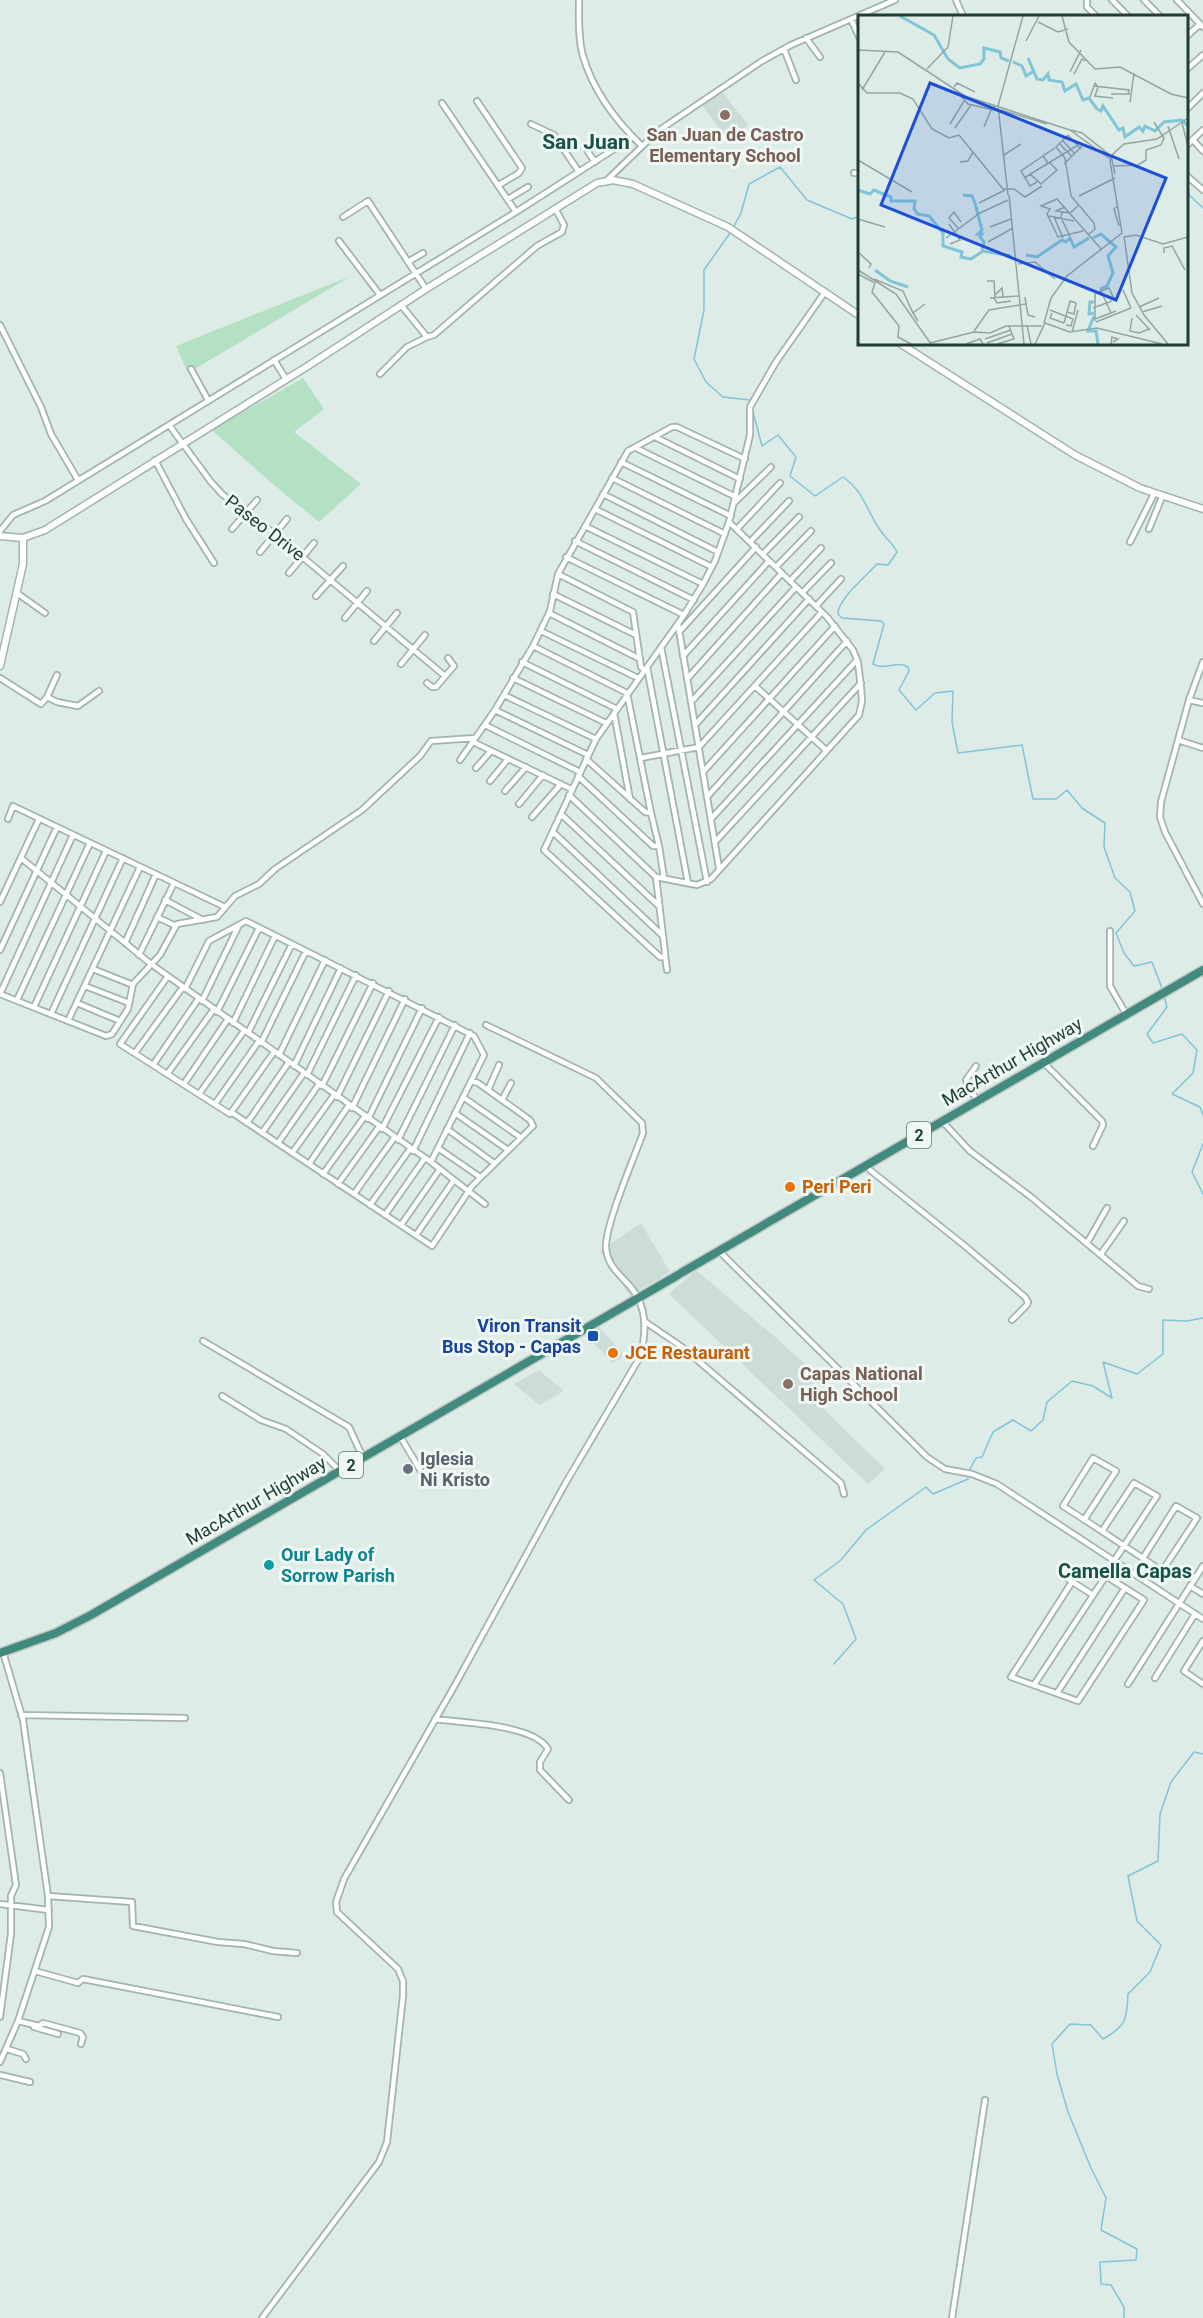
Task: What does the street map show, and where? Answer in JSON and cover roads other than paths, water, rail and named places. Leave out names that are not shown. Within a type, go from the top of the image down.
[{"type":"highway","name":"MacArthur Highway","points":[[2,1653],[56,1633],[91,1615],[1203,970]]},
{"type":"highway","points":[[833,1185],[852,1180],[870,1170],[914,1144],[925,1131]]},
{"type":"street","points":[[579,0],[582,55],[607,105],[641,145]]},
{"type":"street","points":[[859,15],[895,0]]},
{"type":"street","points":[[956,0],[963,15]]},
{"type":"street","points":[[1087,0],[1087,7],[1095,15]]},
{"type":"street","points":[[1112,0],[1127,15]]},
{"type":"street","points":[[1144,0],[1159,15]]},
{"type":"street","points":[[1177,0],[1200,24]]},
{"type":"street","points":[[605,182],[641,145],[679,116],[784,49],[858,16]]},
{"type":"street","points":[[1188,35],[1200,24],[1203,16]]},
{"type":"street","points":[[850,19],[858,35]]},
{"type":"street","points":[[806,38],[820,57]]},
{"type":"street","points":[[784,49],[796,80]]},
{"type":"street","points":[[1188,68],[1203,55]]},
{"type":"street","points":[[1188,108],[1203,93]]},
{"type":"street","points":[[477,101],[522,168],[519,173],[499,185]]},
{"type":"street","points":[[442,103],[516,212]]},
{"type":"street","points":[[531,124],[554,135],[579,172]]},
{"type":"street","points":[[1188,144],[1203,130]]},
{"type":"street","points":[[0,531],[13,515],[40,504],[416,274],[633,137]]},
{"type":"street","points":[[1193,140],[1203,151]]},
{"type":"street","points":[[588,152],[595,162]]},
{"type":"street","points":[[1188,177],[1203,190]]},
{"type":"street","points":[[0,536],[23,538],[45,530],[597,183],[613,180],[633,184],[738,232],[858,315]]},
{"type":"street","points":[[508,199],[528,187]]},
{"type":"street","points":[[343,217],[368,201],[426,289]]},
{"type":"street","points":[[380,374],[407,347],[434,334],[537,246],[562,232],[564,225],[555,208]]},
{"type":"street","points":[[339,242],[380,295]]},
{"type":"street","points":[[408,262],[423,254]]},
{"type":"street","points":[[541,858],[568,795],[596,739],[678,624],[712,567],[736,497],[750,435],[750,407],[758,390],[825,292]]},
{"type":"street","points":[[401,305],[427,337]]},
{"type":"street","points":[[0,325],[41,407],[51,434],[78,480]]},
{"type":"street","points":[[902,345],[1075,455],[1162,497],[1203,509]]},
{"type":"street","points":[[274,360],[286,379]]},
{"type":"street","points":[[191,369],[208,400]]},
{"type":"street","name":"Paseo Drive","points":[[169,425],[215,487],[302,556],[445,676]]},
{"type":"street","points":[[460,760],[495,710],[533,646],[549,613],[558,574],[566,557],[628,452],[672,427],[681,428],[745,459]]},
{"type":"street","points":[[655,437],[740,478]]},
{"type":"street","points":[[635,448],[736,497]]},
{"type":"street","points":[[155,460],[191,527],[214,563]]},
{"type":"street","points":[[568,795],[656,877],[697,885],[707,882],[859,715],[862,701],[857,660],[847,641],[822,612],[737,529],[730,519],[621,462]]},
{"type":"street","points":[[734,503],[771,467]]},
{"type":"street","points":[[612,478],[725,534]]},
{"type":"street","points":[[737,529],[780,483]]},
{"type":"street","points":[[603,494],[718,552]]},
{"type":"street","points":[[1130,542],[1155,494]]},
{"type":"street","points":[[1149,529],[1162,497]]},
{"type":"street","points":[[232,529],[257,500]]},
{"type":"street","points":[[750,542],[789,501]]},
{"type":"street","points":[[595,509],[712,567]]},
{"type":"street","points":[[763,554],[799,517]]},
{"type":"street","points":[[260,552],[287,519]]},
{"type":"street","points":[[585,526],[703,584]]},
{"type":"street","points":[[776,567],[811,531]]},
{"type":"street","points":[[0,666],[23,564],[23,538]]},
{"type":"street","points":[[575,541],[694,600]]},
{"type":"street","points":[[289,573],[314,543]]},
{"type":"street","points":[[679,632],[756,547]]},
{"type":"street","points":[[790,580],[821,548]]},
{"type":"street","points":[[566,557],[684,615]]},
{"type":"street","points":[[683,656],[769,561]]},
{"type":"street","points":[[802,593],[831,563]]},
{"type":"street","points":[[316,596],[343,566]]},
{"type":"street","points":[[687,679],[782,573]]},
{"type":"street","points":[[558,574],[633,612],[641,667],[645,668],[687,883]]},
{"type":"street","points":[[816,606],[841,579]]},
{"type":"street","points":[[691,702],[796,587]]},
{"type":"street","points":[[345,618],[368,591]]},
{"type":"street","points":[[17,593],[45,613]]},
{"type":"street","points":[[553,594],[636,635]]},
{"type":"street","points":[[695,725],[809,599]]},
{"type":"street","points":[[641,758],[699,747],[822,612]]},
{"type":"street","points":[[374,641],[397,613]]},
{"type":"street","points":[[549,613],[640,659]]},
{"type":"street","points":[[678,624],[719,868]]},
{"type":"street","points":[[703,772],[835,626]]},
{"type":"street","points":[[541,631],[638,678]]},
{"type":"street","points":[[401,664],[425,635]]},
{"type":"street","points":[[707,797],[847,641]]},
{"type":"street","points":[[533,646],[627,693]]},
{"type":"street","points":[[662,647],[707,882]]},
{"type":"street","points":[[427,683],[434,688],[445,676],[454,664],[448,658]]},
{"type":"street","points":[[711,819],[857,660]]},
{"type":"street","points":[[522,662],[616,711]]},
{"type":"street","points":[[1203,662],[1201,673],[1189,700],[1161,802],[1160,817],[1165,832],[1203,904]]},
{"type":"street","points":[[0,678],[38,703],[44,703],[57,675]]},
{"type":"street","points":[[513,678],[606,723]]},
{"type":"street","points":[[715,842],[861,683]]},
{"type":"street","points":[[755,686],[826,750]]},
{"type":"street","points":[[47,697],[57,702],[78,706],[99,691]]},
{"type":"street","points":[[627,693],[664,878]]},
{"type":"street","points":[[504,694],[596,739]]},
{"type":"street","points":[[1189,700],[1203,703]]},
{"type":"street","points":[[495,710],[587,757],[630,799],[645,812],[651,813]]},
{"type":"street","points":[[616,711],[630,799]]},
{"type":"street","points":[[485,725],[579,774],[653,846],[659,846]]},
{"type":"street","points":[[73,835],[0,994],[106,1036],[112,1034],[128,1009],[133,985],[159,955],[179,923],[214,919],[235,896],[259,884],[275,869],[362,810],[420,756],[432,741],[474,740],[491,751],[571,789]]},
{"type":"street","points":[[1178,740],[1203,748]]},
{"type":"street","points":[[476,768],[491,751]]},
{"type":"street","points":[[490,781],[508,759]]},
{"type":"street","points":[[504,791],[526,767]]},
{"type":"street","points":[[519,804],[543,775]]},
{"type":"street","points":[[532,817],[561,784]]},
{"type":"street","points":[[8,819],[13,806],[225,907]]},
{"type":"street","points":[[561,814],[659,906]]},
{"type":"street","points":[[0,902],[39,819]]},
{"type":"street","points":[[0,950],[57,827]]},
{"type":"street","points":[[553,832],[663,935]]},
{"type":"street","points":[[17,1000],[90,843]]},
{"type":"street","points":[[34,1007],[106,850]]},
{"type":"street","points":[[544,850],[656,955],[662,957],[665,955]]},
{"type":"street","points":[[21,858],[151,964],[431,1162],[485,1204]]},
{"type":"street","points":[[51,1014],[123,858]]},
{"type":"street","points":[[68,1021],[140,867]]},
{"type":"street","points":[[124,943],[156,874]]},
{"type":"street","points":[[656,877],[668,970]]},
{"type":"street","points":[[139,955],[174,883]]},
{"type":"street","points":[[165,900],[203,920]]},
{"type":"street","points":[[157,917],[176,926]]},
{"type":"street","points":[[135,1053],[184,988],[209,942],[246,921],[455,1025],[470,1033],[479,1043],[484,1055],[431,1162]]},
{"type":"street","points":[[153,1065],[200,1000],[239,924]]},
{"type":"street","points":[[168,1073],[215,1010],[259,928]]},
{"type":"street","points":[[1110,931],[1110,986],[1126,1014]]},
{"type":"street","points":[[184,1084],[230,1021],[275,936]]},
{"type":"street","points":[[199,1094],[246,1032],[292,944]]},
{"type":"street","points":[[215,1104],[260,1042],[306,951]]},
{"type":"street","points":[[231,1112],[276,1054],[325,960]]},
{"type":"street","points":[[294,1066],[341,968]]},
{"type":"street","points":[[93,969],[133,985]]},
{"type":"street","points":[[262,1133],[305,1074],[356,975]]},
{"type":"street","points":[[168,976],[119,1045],[168,1073],[230,1114],[231,1112],[432,1246],[468,1191],[531,1128],[533,1123],[488,1090],[471,1081]]},
{"type":"street","points":[[278,1143],[320,1085],[373,983]]},
{"type":"street","points":[[85,986],[129,1004]]},
{"type":"street","points":[[292,1153],[336,1096],[389,991]]},
{"type":"street","points":[[309,1164],[351,1107],[405,999]]},
{"type":"street","points":[[77,1003],[120,1021]]},
{"type":"street","points":[[323,1174],[366,1118],[422,1008]]},
{"type":"street","points":[[338,1184],[381,1128],[439,1017]]},
{"type":"street","points":[[354,1194],[396,1139],[455,1025]]},
{"type":"street","points":[[262,2318],[379,2162],[387,2142],[403,1996],[402,1976],[398,1968],[337,1912],[336,1902],[344,1878],[640,1357],[643,1347],[644,1321],[638,1297],[611,1266],[606,1248],[607,1238],[643,1134],[642,1123],[596,1078],[486,1025]]},
{"type":"street","points":[[370,1205],[412,1150],[470,1033]]},
{"type":"street","points":[[248,1123],[289,1062]]},
{"type":"street","points":[[1043,1062],[1102,1121],[1103,1125],[1093,1146]]},
{"type":"street","points":[[488,1090],[500,1065]]},
{"type":"street","points":[[976,1066],[966,1080],[969,1089],[978,1101]]},
{"type":"street","points":[[502,1100],[512,1083]]},
{"type":"street","points":[[463,1098],[520,1137]]},
{"type":"street","points":[[455,1113],[508,1150]]},
{"type":"street","points":[[943,1121],[970,1151],[1019,1187],[1138,1286],[1149,1289]]},
{"type":"street","points":[[447,1129],[494,1163]]},
{"type":"street","points":[[438,1148],[480,1177]]},
{"type":"street","points":[[385,1215],[425,1158]]},
{"type":"street","points":[[400,1225],[440,1169]]},
{"type":"street","points":[[870,1170],[1025,1297],[1027,1305],[1012,1320]]},
{"type":"street","points":[[416,1235],[454,1180]]},
{"type":"street","points":[[1087,1243],[1107,1208]]},
{"type":"street","points":[[1101,1254],[1124,1221]]},
{"type":"street","points":[[718,1251],[927,1457],[945,1468],[972,1474],[997,1484],[1203,1619]]},
{"type":"street","points":[[644,1321],[682,1347],[841,1483],[844,1494]]},
{"type":"street","points":[[203,1341],[350,1427],[363,1458]]},
{"type":"street","points":[[222,1396],[261,1420],[286,1429],[323,1454],[340,1471]]},
{"type":"street","points":[[400,1436],[422,1473]]},
{"type":"street","points":[[1084,1520],[1116,1471],[1093,1458],[1063,1506],[1084,1520],[1102,1532],[1124,1545],[1143,1558],[1162,1571],[1197,1518],[1176,1506],[1143,1558]]},
{"type":"street","points":[[1034,1685],[1157,1496],[1134,1483],[1102,1532]]},
{"type":"street","points":[[1128,1684],[1203,1567]]},
{"type":"street","points":[[1093,1595],[1070,1581],[1011,1677],[1078,1701],[1080,1699],[1144,1600],[1106,1576]]},
{"type":"street","points":[[1190,1586],[1203,1594]]},
{"type":"street","points":[[1057,1693],[1125,1587]]},
{"type":"street","points":[[1155,1678],[1195,1614]]},
{"type":"street","points":[[1202,1682],[1184,1671],[1203,1641]]},
{"type":"street","points":[[0,2062],[17,2022],[49,1927],[48,1896],[21,1715],[2,1653]]},
{"type":"street","points":[[21,1715],[185,1718]]},
{"type":"street","points":[[435,1719],[498,1728],[533,1736],[545,1744],[548,1749],[540,1762],[540,1770],[569,1800]]},
{"type":"street","points":[[0,1773],[16,1882],[12,1894],[10,1934],[0,2017]]},
{"type":"street","points":[[48,1896],[132,1902],[133,1926],[218,1942],[297,1953]]},
{"type":"street","points":[[0,1904],[49,1910]]},
{"type":"street","points":[[35,1971],[78,1983],[83,1978],[278,2017]]},
{"type":"street","points":[[17,2022],[58,2034]]},
{"type":"street","points":[[17,2022],[39,2026],[44,2023],[80,2033],[83,2037],[81,2044]]},
{"type":"street","points":[[7,2049],[23,2054],[26,2059]]},
{"type":"street","points":[[0,2075],[30,2082]]},
{"type":"street","points":[[952,2318],[985,2100]]},
{"type":"waterway","points":[[733,228],[741,213],[749,184],[780,167],[807,200],[852,219],[858,217]]},
{"type":"waterway","points":[[1188,194],[1203,208]]},
{"type":"waterway","points":[[730,233],[704,270],[704,310],[694,359],[706,382],[723,397],[750,400],[751,403]]},
{"type":"waterway","points":[[752,408],[762,446],[778,435],[796,457],[790,476],[815,496],[843,477],[857,490],[885,537],[897,552],[888,565],[877,564],[847,595],[839,608],[838,614],[842,618],[881,621],[884,624],[873,664],[908,667],[909,671],[899,690],[916,710],[935,693],[953,691],[952,722],[958,753],[1022,745],[1033,799],[1056,799],[1067,790],[1082,808],[1105,823],[1104,847],[1115,878],[1130,892],[1135,911],[1116,933],[1124,953],[1134,966],[1152,962],[1162,988]]},
{"type":"waterway","points":[[1164,996],[1167,1007],[1147,1034],[1153,1043],[1182,1034],[1197,1050],[1193,1073],[1172,1094],[1200,1107],[1203,1115]]},
{"type":"waterway","points":[[1203,1144],[1192,1172],[1203,1194]]},
{"type":"waterway","points":[[969,1471],[976,1458],[982,1457],[993,1432],[1013,1420],[1031,1431],[1043,1420],[1047,1402],[1072,1381],[1093,1386],[1112,1398],[1103,1362],[1137,1374],[1163,1354],[1163,1320],[1187,1321],[1203,1318]]},
{"type":"waterway","points":[[834,1664],[856,1639],[843,1604],[814,1580],[841,1560],[866,1530],[926,1487],[933,1494],[968,1479],[968,1475]]},
{"type":"waterway","points":[[1124,2318],[1124,2307],[1111,2285],[1101,2284],[1100,2262],[1136,2260],[1137,2249],[1101,2230],[1106,2198],[1068,2112],[1057,2074],[1052,2044],[1070,2024],[1091,2025],[1103,2039],[1116,2030],[1126,2016],[1128,1994],[1150,1972],[1161,1945],[1137,1921],[1128,1876],[1158,1861],[1160,1814],[1171,1782],[1194,1752],[1203,1754]]},
{"type":"place","name":"San Juan de Castro Elementary School","points":[[725,115]]},
{"type":"place","name":"Peri Peri","points":[[790,1187]]},
{"type":"place","name":"Viron Transit Bus Stop - Capas","points":[[593,1336]]},
{"type":"place","name":"JCE Restaurant","points":[[613,1353]]},
{"type":"place","name":"Capas National High School","points":[[788,1384]]},
{"type":"place","name":"Iglesia Ni Kristo","points":[[408,1469]]},
{"type":"place","name":"Our Lady of Sorrow Parish","points":[[269,1565]]},
{"type":"district","name":"San Juan","points":[[586,142]]},
{"type":"district","name":"Camella Capas","points":[[1125,1571]]}]
